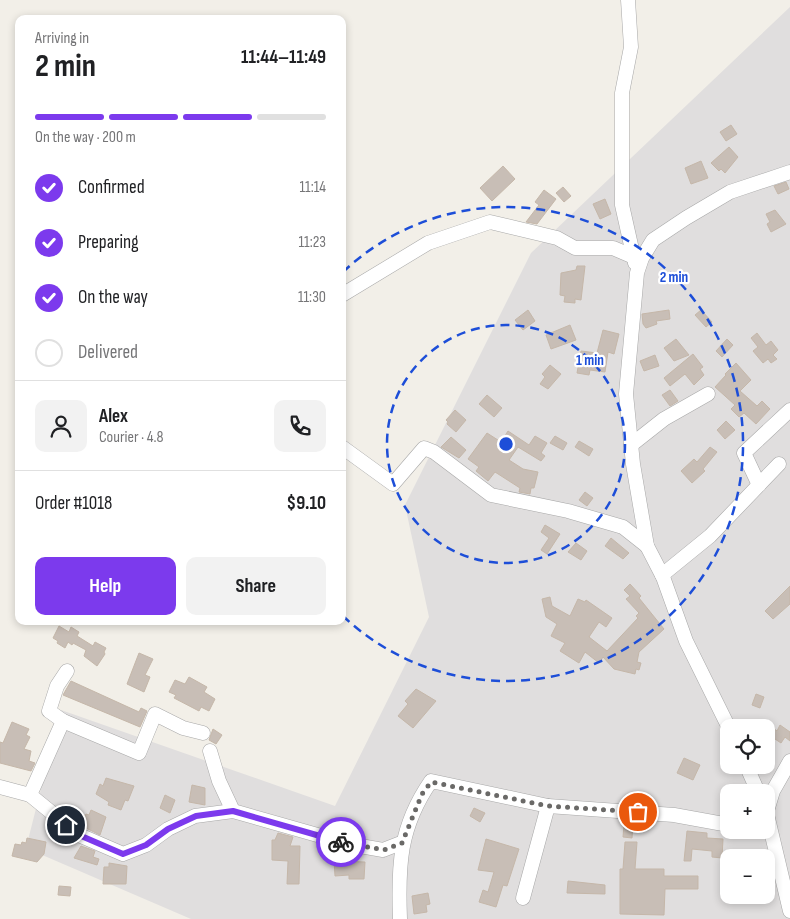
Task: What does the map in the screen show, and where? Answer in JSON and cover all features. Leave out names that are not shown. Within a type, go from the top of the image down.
[{"type":"street","points":[[628,0],[630,47],[622,93],[622,206],[637,273]]},
{"type":"street","points":[[725,719],[686,641],[662,575],[647,546],[631,445],[626,394],[637,273],[642,258],[653,240],[686,218],[730,192],[790,172]]},
{"type":"street","points":[[346,293],[428,243],[490,222],[557,238],[575,248],[613,248],[634,257]]},
{"type":"street","points":[[631,445],[664,419],[708,394]]},
{"type":"street","points":[[759,485],[744,453],[790,410]]},
{"type":"street","points":[[346,450],[393,484],[424,448],[434,452],[491,495],[560,509],[623,527],[647,546]]},
{"type":"street","points":[[662,575],[710,536],[780,464]]},
{"type":"street","points":[[67,671],[57,686],[49,711],[64,720],[139,754],[155,714],[183,728],[203,733]]},
{"type":"street","points":[[30,796],[64,720]]},
{"type":"street","points":[[210,751],[219,781],[233,811]]},
{"type":"street","points":[[775,787],[790,761]]},
{"type":"street","points":[[400,919],[398,880],[402,843],[422,794],[431,782],[548,806],[674,815],[720,823]]},
{"type":"street","points":[[0,787],[30,796],[79,835],[123,854],[146,845],[168,829],[196,816],[233,811],[349,844],[384,850],[402,843]]},
{"type":"street","points":[[523,898],[548,806]]},
{"type":"street","points":[[768,839],[790,911]]},
{"type":"shaded area","points":[[790,7],[790,919],[191,919],[26,848],[61,710],[335,806],[429,617],[405,505],[531,253]]},
{"type":"building","points":[[731,125],[737,134],[726,141],[720,132]]},
{"type":"building","points":[[729,147],[738,157],[725,173],[721,169],[719,171],[711,163]]},
{"type":"building","points":[[701,161],[708,178],[691,184],[685,168]]},
{"type":"building","points":[[503,166],[515,179],[492,201],[480,188]]},
{"type":"building","points":[[786,182],[789,189],[778,194],[774,186]]},
{"type":"building","points":[[563,187],[571,196],[564,202],[556,193]]},
{"type":"building","points":[[544,190],[556,199],[537,224],[526,222],[539,205],[535,202]]},
{"type":"building","points":[[605,199],[611,214],[600,219],[593,204]]},
{"type":"building","points":[[775,210],[786,224],[771,232],[767,224],[770,222],[766,214]]},
{"type":"building","points":[[577,266],[585,266],[581,300],[575,299],[575,303],[564,302],[565,296],[560,295],[561,273],[576,270]]},
{"type":"building","points":[[528,310],[535,321],[523,330],[515,320]]},
{"type":"building","points":[[669,310],[670,319],[656,321],[657,324],[646,328],[643,324],[642,314]]},
{"type":"building","points":[[701,310],[712,322],[706,327],[695,315]]},
{"type":"building","points":[[570,325],[576,340],[551,349],[546,335]]},
{"type":"building","points":[[603,330],[619,334],[614,354],[608,352],[605,372],[590,370],[589,375],[577,373],[581,351],[597,353]]},
{"type":"building","points":[[757,333],[766,345],[771,341],[778,350],[773,355],[777,359],[771,363],[768,359],[763,363],[753,351],[758,347],[751,338]]},
{"type":"building","points":[[676,339],[689,355],[674,361],[664,348]]},
{"type":"building","points":[[727,339],[733,345],[722,357],[716,351]]},
{"type":"building","points":[[693,354],[703,367],[700,369],[704,375],[694,385],[685,374],[670,386],[664,378]]},
{"type":"building","points":[[655,355],[659,366],[644,371],[640,361]]},
{"type":"building","points":[[736,363],[751,380],[740,391],[757,406],[762,401],[770,409],[756,424],[744,413],[739,417],[731,409],[735,405],[715,387]]},
{"type":"building","points":[[550,365],[561,374],[548,389],[540,384],[545,377],[542,374]]},
{"type":"building","points":[[670,390],[678,401],[670,406],[662,395]]},
{"type":"building","points":[[487,395],[502,408],[494,417],[479,404]]},
{"type":"building","points":[[455,410],[466,420],[456,432],[447,424],[446,420]]},
{"type":"building","points":[[726,421],[735,430],[725,439],[717,430]]},
{"type":"building","points":[[508,431],[529,445],[535,436],[547,443],[541,453],[545,456],[541,461],[518,447],[509,460],[523,469],[538,472],[534,488],[531,488],[530,494],[519,492],[520,488],[495,472],[488,481],[476,471],[479,467],[468,459],[487,433],[501,442]]},
{"type":"building","points":[[555,436],[567,443],[563,450],[550,443]]},
{"type":"building","points":[[451,437],[466,450],[459,458],[441,447]]},
{"type":"building","points":[[579,441],[593,449],[589,456],[575,447]]},
{"type":"building","points":[[710,447],[717,452],[703,469],[705,471],[692,483],[681,471],[694,459],[697,462]]},
{"type":"building","points":[[585,492],[593,498],[587,506],[579,500]]},
{"type":"building","points":[[545,525],[560,534],[547,554],[541,550],[549,538],[541,532]]},
{"type":"building","points":[[611,538],[629,553],[623,559],[605,546]]},
{"type":"building","points":[[576,543],[587,551],[581,560],[568,552]]},
{"type":"building","points":[[630,584],[641,596],[639,598],[664,629],[639,652],[637,662],[641,663],[639,670],[636,669],[635,674],[614,669],[603,657],[599,663],[585,652],[579,663],[560,651],[565,643],[551,636],[557,624],[546,617],[542,599],[550,597],[552,606],[570,616],[578,599],[585,602],[586,600],[612,618],[606,627],[599,622],[589,637],[607,651],[638,618],[636,616],[639,613],[626,599],[630,596],[624,590]]},
{"type":"building","points":[[790,586],[790,604],[773,619],[765,611]]},
{"type":"building","points":[[59,626],[69,632],[71,627],[79,632],[77,636],[93,646],[95,642],[106,648],[105,654],[97,666],[84,656],[86,650],[73,643],[72,645],[68,642],[65,648],[57,643],[58,641],[53,638]]},
{"type":"building","points":[[139,653],[153,659],[145,675],[150,677],[144,692],[127,684]]},
{"type":"building","points":[[189,677],[207,687],[204,692],[215,699],[209,711],[201,707],[199,711],[174,698],[176,695],[169,692],[175,680],[185,684]]},
{"type":"building","points":[[71,681],[139,712],[141,708],[147,711],[140,727],[63,695]]},
{"type":"building","points":[[416,689],[436,701],[413,728],[398,716],[408,704],[405,701]]},
{"type":"building","points":[[756,694],[764,697],[760,708],[752,705]]},
{"type":"building","points":[[12,722],[29,729],[26,735],[30,737],[24,749],[31,751],[29,761],[35,763],[31,771],[0,763],[0,742],[3,743]]},
{"type":"building","points":[[780,725],[790,732],[790,741],[785,737],[781,743],[775,739],[775,730],[777,731]]},
{"type":"building","points":[[213,729],[222,735],[216,744],[209,740]]},
{"type":"building","points":[[684,758],[700,765],[693,780],[677,773]]},
{"type":"building","points":[[106,778],[134,786],[128,801],[125,800],[121,810],[108,805],[109,802],[96,794],[100,784],[103,786]]},
{"type":"building","points":[[192,785],[205,788],[205,805],[189,802]]},
{"type":"building","points":[[165,795],[175,800],[170,813],[160,808]]},
{"type":"building","points":[[474,808],[485,813],[480,822],[470,816]]},
{"type":"building","points":[[91,810],[106,817],[100,835],[81,824],[86,814],[89,815]]},
{"type":"building","points":[[624,825],[633,825],[632,838],[623,837]]},
{"type":"building","points":[[687,831],[707,833],[707,838],[723,839],[720,858],[712,857],[712,851],[692,849],[691,861],[684,861]]},
{"type":"building","points":[[278,833],[293,837],[290,846],[300,846],[299,884],[287,884],[288,861],[272,860],[272,840],[275,840]]},
{"type":"building","points":[[27,838],[46,842],[44,854],[37,862],[12,856],[15,844],[21,845],[22,842],[26,843]]},
{"type":"building","points":[[486,839],[519,849],[507,886],[503,885],[496,907],[479,902],[483,890],[488,892],[494,872],[478,870]]},
{"type":"building","points":[[625,842],[637,842],[635,869],[664,869],[664,876],[698,876],[698,889],[665,889],[664,915],[620,914],[620,869],[623,869]]},
{"type":"building","points":[[81,846],[95,851],[93,857],[99,859],[97,865],[74,858]]},
{"type":"building","points":[[334,861],[365,862],[364,879],[349,879],[349,875],[335,876]]},
{"type":"building","points":[[109,863],[127,866],[126,884],[103,884],[104,867],[109,867]]},
{"type":"building","points":[[568,881],[605,885],[605,894],[567,893]]},
{"type":"building","points":[[59,886],[71,887],[70,896],[58,895]]},
{"type":"building","points":[[428,893],[430,904],[426,905],[427,912],[414,914],[412,896]]},
{"type":"way so far","points":[[341,842],[384,850],[402,843],[422,794],[431,782],[548,806],[638,812]]},
{"type":"route","points":[[66,825],[79,835],[123,854],[146,845],[168,829],[196,816],[233,811],[341,842]]}]
